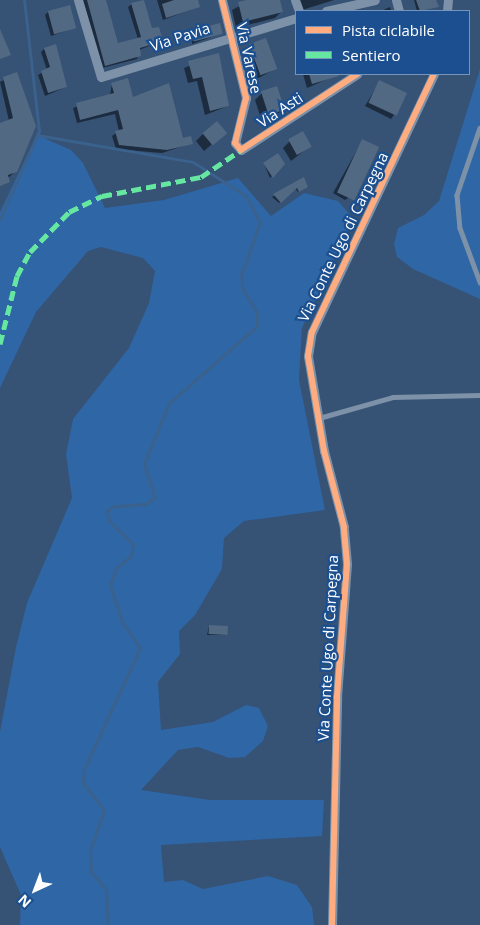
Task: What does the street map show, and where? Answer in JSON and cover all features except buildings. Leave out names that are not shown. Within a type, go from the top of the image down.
[{"type":"street","name":"Via Pavia","points":[[78,0],[101,77],[233,34],[295,18]]},
{"type":"street","name":"Via Varese","points":[[222,0],[233,34],[246,98],[235,143],[241,150]]},
{"type":"street","points":[[330,10],[374,0]]},
{"type":"street","name":"Via Asti","points":[[241,150],[355,75]]},
{"type":"street","name":"Via Conte Ugo di Carpegna","points":[[332,925],[337,698],[347,564],[344,527],[317,419],[309,376],[312,332],[434,75]]},
{"type":"lane","points":[[480,128],[458,195],[460,228],[480,282]]},
{"type":"lane","points":[[317,419],[393,397],[480,395]]},
{"type":"shaded area","points":[[480,69],[480,299],[413,269],[397,257],[394,244],[398,228],[424,215],[439,201]]},
{"type":"shaded area","points":[[37,135],[71,150],[83,163],[105,208],[164,200],[238,178],[271,216],[304,193],[338,201],[353,218],[302,328],[299,380],[325,510],[244,521],[224,538],[222,569],[195,615],[179,631],[180,654],[158,682],[161,730],[213,722],[246,705],[259,708],[268,726],[263,741],[245,757],[229,758],[198,747],[178,750],[141,790],[210,800],[324,800],[322,836],[161,845],[164,882],[183,880],[203,889],[268,876],[297,885],[312,907],[314,925],[20,925],[21,895],[0,847],[0,732],[16,647],[27,603],[72,498],[66,454],[73,419],[129,348],[149,303],[155,271],[143,258],[101,247],[88,251],[36,312],[0,388],[0,212]]},
{"type":"waterway","points":[[0,219],[39,131],[24,0]]},
{"type":"waterway","points":[[37,135],[193,162],[246,196],[260,222],[241,275],[243,290],[257,312],[257,326],[169,403],[144,464],[155,497],[146,504],[114,506],[107,511],[109,521],[133,544],[131,556],[116,568],[110,585],[122,622],[140,648],[84,769],[83,783],[104,810],[90,851],[91,872],[106,889],[108,925]]},
{"type":"marked path","points":[[0,344],[17,276],[30,252],[69,212],[102,196],[201,177],[241,150]]},
{"type":"cycle path","points":[[222,0],[246,98],[235,143],[241,150],[355,75]]},
{"type":"cycle path","points":[[332,925],[337,697],[347,564],[344,527],[324,451],[308,356],[312,332],[434,75]]}]
